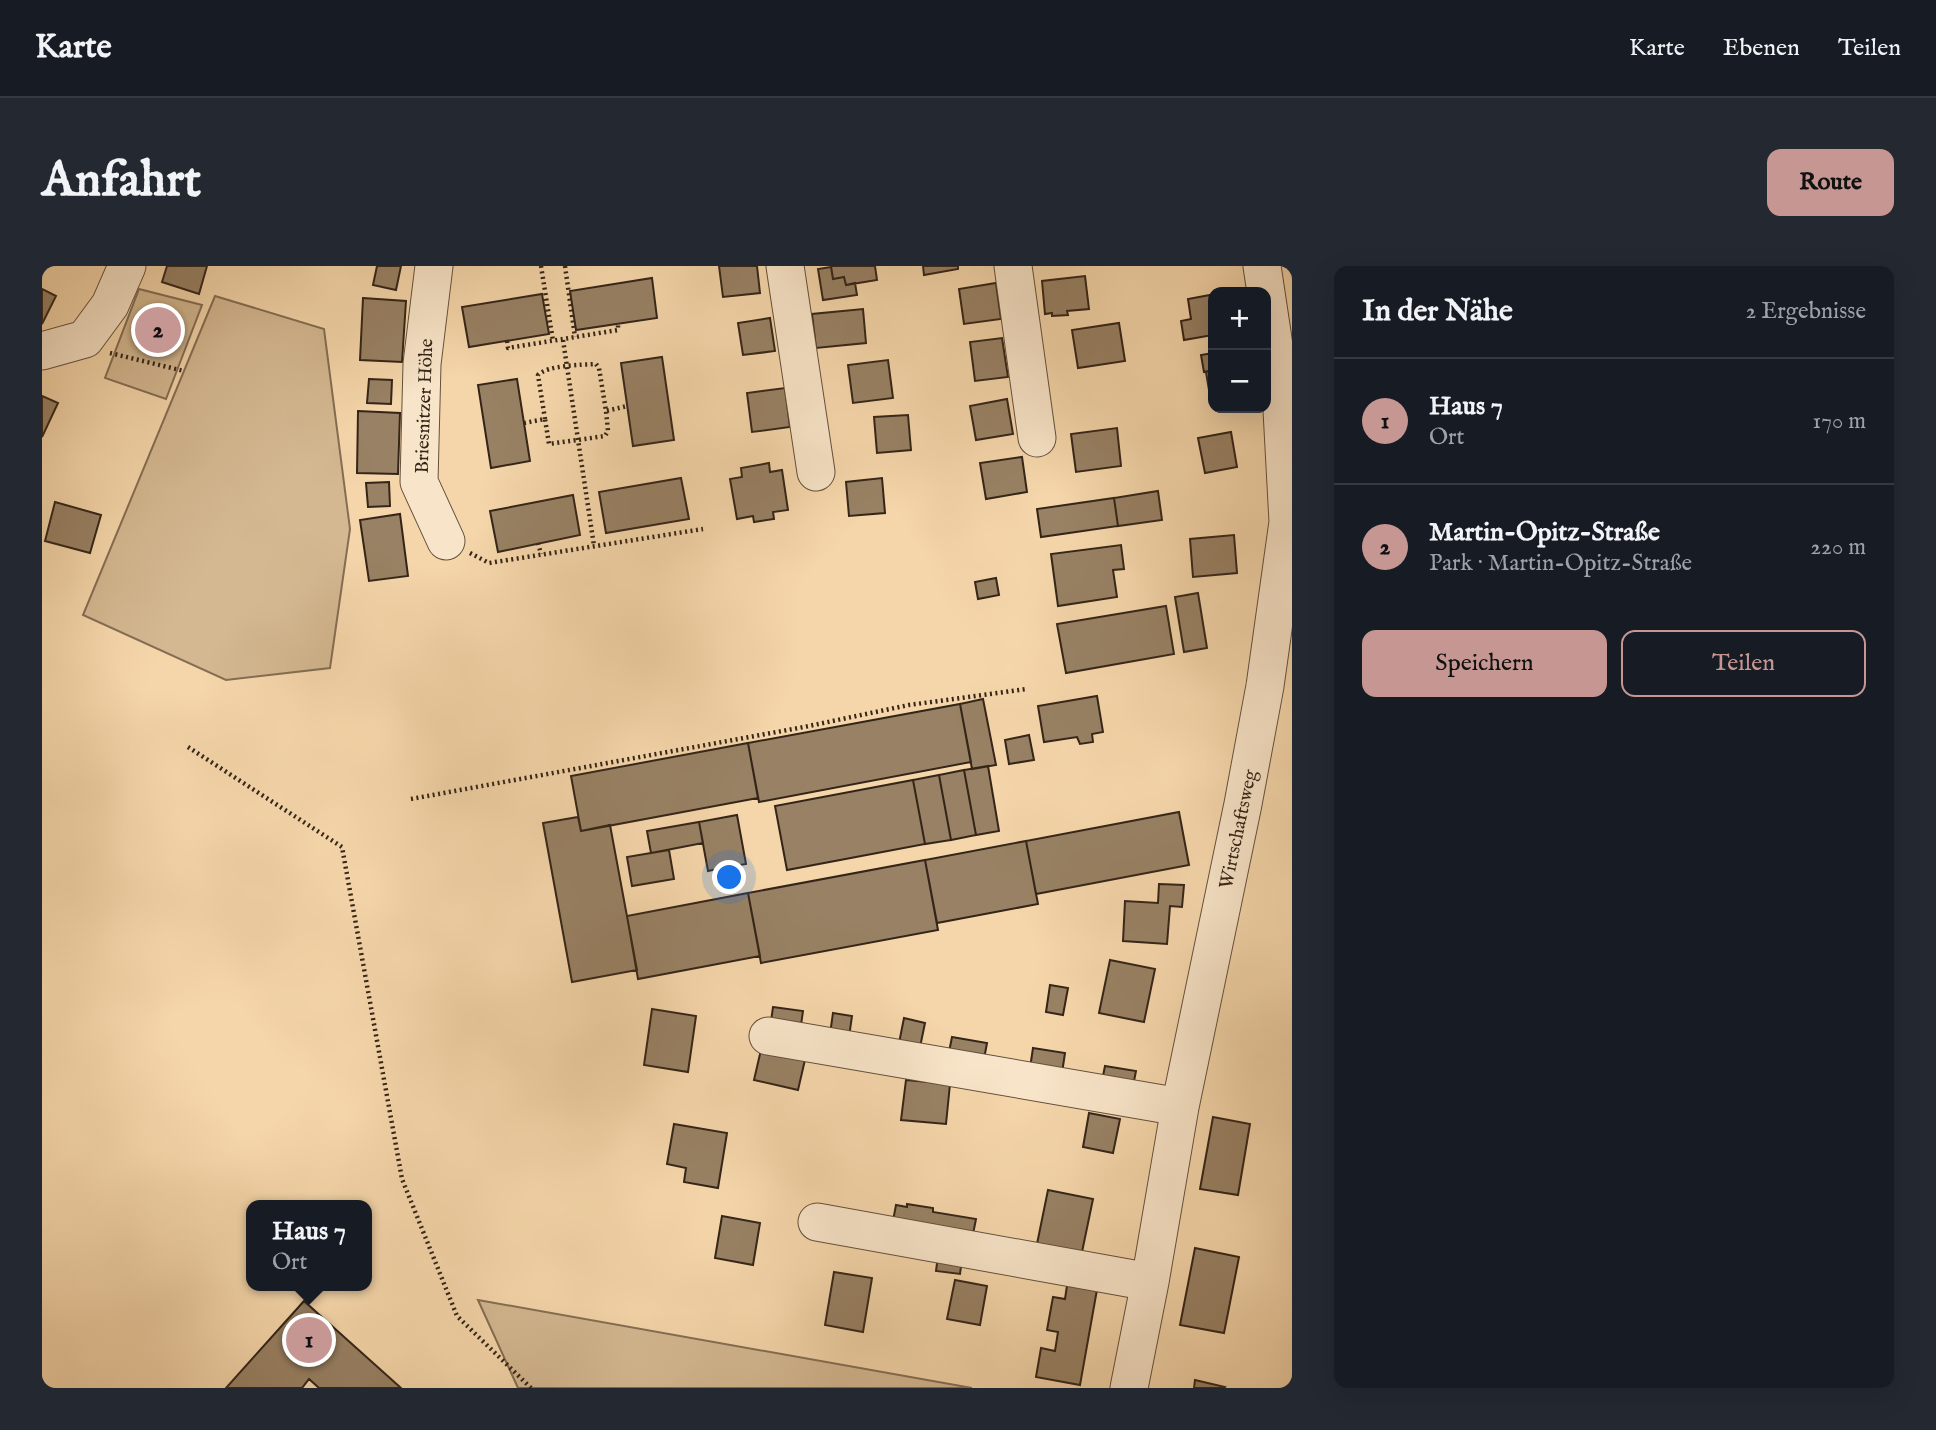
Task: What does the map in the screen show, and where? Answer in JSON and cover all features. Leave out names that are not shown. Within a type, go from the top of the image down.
[{"type":"street","points":[[42,351],[85,339],[110,305],[127,266]]},
{"type":"street","name":"Briesnitzer Höhe","points":[[434,266],[422,365],[419,482],[446,541]]},
{"type":"street","points":[[785,266],[816,472]]},
{"type":"street","points":[[1013,266],[1037,438]]},
{"type":"street","name":"Wirtschaftsweg","points":[[1129,1388],[1180,1107],[1265,686],[1288,522],[1281,392],[1262,266]]},
{"type":"street","points":[[768,1036],[1180,1107]]},
{"type":"street","points":[[817,1222],[1150,1282]]},
{"type":"path","points":[[541,266],[553,341]]},
{"type":"path","points":[[565,266],[575,337]]},
{"type":"path","points":[[507,341],[509,348],[563,340],[618,330],[618,324]]},
{"type":"path","points":[[85,339],[114,355],[184,372]]},
{"type":"path","points":[[563,340],[594,546]]},
{"type":"path","points":[[596,364],[599,368],[606,411],[608,431],[605,436],[549,444],[538,375],[542,370],[596,364]]},
{"type":"path","points":[[606,411],[627,406]]},
{"type":"path","points":[[524,423],[545,419]]},
{"type":"path","points":[[446,541],[489,563],[703,529]]},
{"type":"path","points":[[538,543],[541,554]]},
{"type":"path","points":[[411,799],[909,705],[1027,689]]},
{"type":"path","points":[[188,747],[342,847],[402,1179],[457,1316],[531,1388]]},
{"type":"shaded area","points":[[139,289],[202,305],[166,399],[105,378]]},
{"type":"shaded area","points":[[215,296],[324,329],[350,529],[330,668],[226,680],[83,615]]},
{"type":"shaded area","points":[[478,1300],[972,1388],[518,1388]]},
{"type":"building","points":[[167,266],[207,266],[199,294],[162,282]]},
{"type":"building","points":[[377,266],[401,266],[396,290],[373,285]]},
{"type":"building","points":[[719,266],[757,266],[760,293],[723,297]]},
{"type":"building","points":[[831,266],[875,266],[877,280],[846,285],[844,277],[833,279]]},
{"type":"building","points":[[923,266],[958,266],[958,269],[924,275]]},
{"type":"building","points":[[831,267],[833,279],[844,277],[846,285],[855,283],[857,295],[823,300],[818,269]]},
{"type":"building","points":[[1085,276],[1089,309],[1067,311],[1068,315],[1045,314],[1042,281]]},
{"type":"building","points":[[652,278],[657,318],[576,330],[570,291]]},
{"type":"building","points":[[996,283],[1001,319],[964,324],[959,289]]},
{"type":"building","points":[[42,289],[56,296],[42,324]]},
{"type":"building","points":[[542,294],[549,334],[469,347],[462,307]]},
{"type":"building","points":[[1208,295],[1208,336],[1184,340],[1181,321],[1191,319],[1188,299]]},
{"type":"building","points":[[363,298],[406,301],[402,362],[360,360]]},
{"type":"building","points":[[863,309],[866,343],[816,348],[812,314]]},
{"type":"building","points":[[770,318],[775,351],[743,355],[738,323]]},
{"type":"building","points":[[1119,323],[1125,361],[1078,368],[1072,330]]},
{"type":"building","points":[[1002,338],[1008,377],[975,381],[970,342]]},
{"type":"building","points":[[1208,354],[1208,371],[1204,372],[1201,355]]},
{"type":"building","points":[[662,357],[674,440],[633,446],[621,363]]},
{"type":"building","points":[[888,360],[893,398],[853,403],[848,365]]},
{"type":"building","points":[[369,379],[392,380],[391,404],[367,403]]},
{"type":"building","points":[[517,379],[530,461],[491,468],[478,385]]},
{"type":"building","points":[[785,388],[790,427],[752,432],[747,393]]},
{"type":"building","points":[[42,396],[58,403],[42,437]]},
{"type":"building","points":[[1007,399],[1013,434],[976,440],[970,406]]},
{"type":"building","points":[[358,411],[400,413],[398,474],[357,473]]},
{"type":"building","points":[[908,415],[911,450],[877,453],[874,417]]},
{"type":"building","points":[[1117,428],[1121,466],[1076,472],[1071,434]]},
{"type":"building","points":[[1231,432],[1237,467],[1205,473],[1198,438]]},
{"type":"building","points":[[1022,457],[1027,492],[986,499],[980,463]]},
{"type":"building","points":[[769,463],[770,472],[782,470],[788,510],[773,512],[774,519],[754,522],[753,516],[737,519],[730,479],[742,477],[741,468]]},
{"type":"building","points":[[681,478],[689,519],[606,533],[599,492]]},
{"type":"building","points":[[882,478],[885,513],[849,516],[846,482]]},
{"type":"building","points":[[389,482],[390,506],[368,507],[366,483]]},
{"type":"building","points":[[1158,491],[1162,520],[1118,526],[1114,498]]},
{"type":"building","points":[[573,495],[580,535],[498,552],[490,511]]},
{"type":"building","points":[[1114,498],[1118,526],[1041,537],[1037,509]]},
{"type":"building","points":[[55,502],[101,515],[90,553],[45,541]]},
{"type":"building","points":[[400,514],[408,576],[369,581],[360,520]]},
{"type":"building","points":[[1234,535],[1237,573],[1193,577],[1190,539]]},
{"type":"building","points":[[1121,545],[1124,569],[1113,570],[1117,597],[1058,606],[1051,554]]},
{"type":"building","points":[[996,578],[999,595],[978,599],[975,582]]},
{"type":"building","points":[[1198,593],[1207,648],[1184,652],[1175,597]]},
{"type":"building","points":[[1166,606],[1174,654],[1066,673],[1057,624]]},
{"type":"building","points":[[1097,696],[1103,732],[1092,734],[1093,742],[1080,744],[1077,737],[1044,742],[1038,706]]},
{"type":"building","points":[[983,699],[996,765],[972,769],[960,704]]},
{"type":"building","points":[[960,704],[971,762],[759,802],[748,743]]},
{"type":"building","points":[[1029,735],[1034,760],[1009,764],[1005,740]]},
{"type":"building","points":[[748,743],[758,798],[581,831],[571,776]]},
{"type":"building","points":[[988,766],[999,831],[976,835],[964,770]]},
{"type":"building","points":[[964,770],[976,835],[951,840],[939,775]]},
{"type":"building","points":[[939,775],[951,840],[925,844],[913,780]]},
{"type":"building","points":[[913,780],[925,844],[787,870],[775,806]]},
{"type":"building","points":[[1179,812],[1189,865],[1036,894],[1026,841]]},
{"type":"building","points":[[737,815],[746,864],[734,866],[735,876],[719,879],[717,869],[708,871],[699,822]]},
{"type":"building","points":[[578,817],[581,831],[610,825],[637,970],[572,982],[543,823]]},
{"type":"building","points":[[699,822],[703,843],[651,853],[647,831]]},
{"type":"building","points":[[1026,841],[1038,904],[937,923],[925,860]]},
{"type":"building","points":[[669,850],[674,879],[632,886],[627,857]]},
{"type":"building","points":[[925,860],[938,930],[761,963],[748,893]]},
{"type":"building","points":[[1159,884],[1184,885],[1182,907],[1170,906],[1167,944],[1123,941],[1125,901],[1158,903]]},
{"type":"building","points":[[748,893],[760,956],[638,979],[627,916]]},
{"type":"building","points":[[1110,960],[1155,969],[1144,1022],[1099,1013]]},
{"type":"building","points":[[1050,985],[1068,988],[1063,1015],[1046,1012]]},
{"type":"building","points":[[773,1007],[803,1011],[800,1032],[770,1028]]},
{"type":"building","points":[[652,1009],[696,1016],[688,1072],[644,1065]]},
{"type":"building","points":[[833,1013],[852,1016],[849,1037],[830,1034]]},
{"type":"building","points":[[904,1018],[925,1023],[919,1052],[898,1048]]},
{"type":"building","points":[[952,1037],[987,1043],[984,1059],[949,1052]]},
{"type":"building","points":[[763,1041],[807,1051],[798,1090],[754,1080]]},
{"type":"building","points":[[1033,1048],[1065,1053],[1062,1073],[1030,1068]]},
{"type":"building","points":[[1105,1066],[1136,1071],[1133,1086],[1102,1081]]},
{"type":"building","points":[[906,1080],[950,1084],[946,1124],[901,1120]]},
{"type":"building","points":[[1089,1113],[1120,1119],[1113,1153],[1083,1147]]},
{"type":"building","points":[[1213,1117],[1250,1124],[1238,1195],[1200,1189]]},
{"type":"building","points":[[674,1124],[727,1133],[718,1188],[684,1182],[686,1168],[667,1164]]},
{"type":"building","points":[[1048,1190],[1093,1199],[1082,1252],[1037,1244]]},
{"type":"building","points":[[907,1204],[933,1208],[933,1212],[976,1219],[972,1239],[892,1226],[896,1205],[907,1207]]},
{"type":"building","points":[[722,1216],[760,1223],[753,1265],[715,1258]]},
{"type":"building","points":[[939,1248],[963,1251],[960,1274],[936,1271]]},
{"type":"building","points":[[1195,1248],[1239,1257],[1224,1333],[1180,1325]]},
{"type":"building","points":[[834,1272],[872,1278],[863,1332],[825,1325]]},
{"type":"building","points":[[1068,1279],[1098,1284],[1080,1385],[1036,1377],[1041,1348],[1055,1351],[1058,1332],[1047,1330],[1053,1297],[1065,1299]]},
{"type":"building","points":[[955,1280],[987,1286],[980,1325],[947,1319]]},
{"type":"building","points":[[304,1301],[401,1388],[319,1388],[309,1379],[302,1388],[226,1388]]},
{"type":"building","points":[[1195,1380],[1225,1387],[1194,1388]]},
{"type":"place","name":"Martin-Opitz-Straße","points":[[158,330]]},
{"type":"place","name":"Haus 7","points":[[309,1340]]}]
